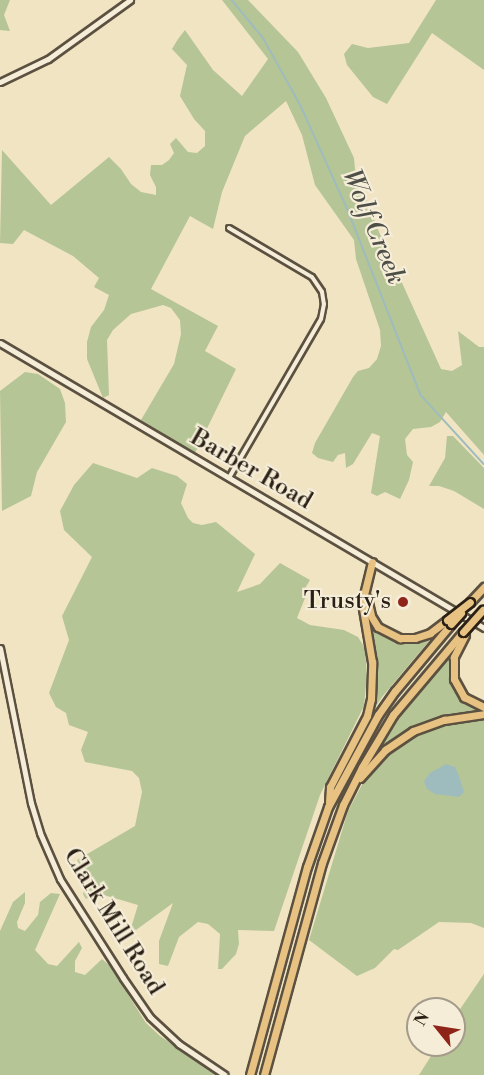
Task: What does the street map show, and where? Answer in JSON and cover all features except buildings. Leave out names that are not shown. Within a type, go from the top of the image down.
[{"type":"highway","points":[[374,563],[367,604],[373,620],[381,630],[394,636],[410,638],[430,633],[449,622]]},
{"type":"highway","points":[[328,807],[330,787],[367,716],[371,699],[372,662],[362,603],[374,563]]},
{"type":"highway","points":[[250,1075],[307,867],[328,807],[384,707],[449,622],[484,587]]},
{"type":"highway","points":[[264,1075],[322,863],[348,795],[393,715],[483,610]]},
{"type":"highway","points":[[464,632],[454,657],[454,679],[464,697],[484,706]]},
{"type":"highway","points":[[348,795],[378,757],[406,735],[437,722],[484,714]]},
{"type":"street","points":[[0,82],[48,59],[130,0]]},
{"type":"street","points":[[229,228],[312,277],[322,292],[324,304],[321,319],[229,478]]},
{"type":"street","name":"Barber Road","points":[[0,342],[484,628]]},
{"type":"street","name":"Clark Mill Road","points":[[0,648],[31,803],[40,832],[60,879],[150,1017],[189,1052],[225,1075]]},
{"type":"green space","points":[[0,0],[10,0],[4,15],[10,31],[0,30]]},
{"type":"green space","points":[[222,0],[248,0],[298,52],[326,98],[354,158],[355,169],[379,232],[441,369],[452,371],[462,365],[458,331],[479,347],[484,347],[484,455],[446,412],[440,422],[431,427],[413,429],[405,439],[407,455],[413,462],[409,480],[400,499],[385,492],[377,496],[371,493],[380,436],[372,433],[353,464],[346,468],[345,453],[338,455],[333,462],[318,458],[312,453],[315,443],[353,377],[358,371],[369,368],[377,359],[381,346],[380,330],[356,259],[354,240],[315,185],[302,135],[286,101],[245,136],[222,192],[213,229],[190,216],[151,289],[218,326],[205,351],[236,369],[195,453],[141,420],[174,364],[181,334],[180,320],[171,308],[163,305],[131,314],[113,330],[107,340],[109,395],[103,398],[87,359],[87,342],[91,327],[104,310],[109,295],[94,287],[99,278],[73,256],[24,230],[13,244],[0,243],[2,150],[51,205],[109,157],[131,184],[141,192],[156,195],[156,187],[150,175],[151,165],[162,165],[169,160],[174,153],[170,144],[176,138],[188,152],[197,153],[205,146],[205,131],[194,119],[180,96],[187,65],[172,49],[178,39],[185,30],[213,70],[242,96],[268,59]]},
{"type":"green space","points":[[436,0],[484,0],[484,70],[432,33],[387,104],[373,97],[347,65],[344,54],[352,44],[368,48],[409,43]]},
{"type":"green space","points":[[25,372],[38,374],[60,389],[65,403],[66,422],[37,472],[31,496],[2,511],[0,391]]},
{"type":"green space","points":[[447,436],[453,436],[484,468],[484,509],[454,491],[439,486],[429,486],[445,458]]},
{"type":"green space","points":[[93,463],[137,478],[152,468],[177,476],[187,484],[181,503],[193,523],[202,525],[216,522],[255,554],[237,592],[260,584],[280,563],[310,580],[304,590],[307,593],[297,618],[310,625],[344,630],[358,637],[365,648],[367,675],[364,706],[320,795],[274,931],[238,930],[239,944],[236,954],[222,969],[218,969],[220,934],[208,924],[198,922],[179,937],[168,966],[159,964],[159,941],[173,903],[136,930],[131,928],[138,905],[97,893],[86,899],[83,894],[86,885],[84,872],[77,860],[135,826],[142,792],[139,778],[132,771],[85,762],[81,750],[88,732],[69,725],[66,713],[56,707],[49,693],[69,640],[62,616],[92,557],[64,530],[60,511],[74,485]]},
{"type":"green space","points":[[367,608],[379,629],[393,638],[403,640],[440,628],[382,697],[368,719],[376,678],[366,619]]},
{"type":"green space","points":[[450,652],[449,676],[452,684],[464,700],[484,708],[483,710],[434,719],[414,726],[396,737],[368,762],[394,721]]},
{"type":"green space","points":[[484,719],[484,928],[471,923],[439,922],[398,950],[394,949],[375,968],[357,976],[309,940],[348,811],[365,779],[377,763],[405,741],[437,726]]},
{"type":"green space","points":[[25,892],[25,903],[17,922],[18,928],[25,931],[38,915],[40,902],[51,893],[60,894],[35,950],[48,964],[57,966],[79,942],[82,948],[75,961],[75,972],[85,975],[102,959],[110,966],[146,1023],[160,1036],[218,1075],[0,1075],[0,931],[13,902]]},
{"type":"green space","points":[[484,974],[484,1075],[419,1075],[430,1057],[466,1057],[466,1000]]},
{"type":"water","points":[[446,764],[455,767],[459,776],[464,792],[459,797],[435,794],[427,789],[424,781],[430,773]]},
{"type":"waterway","name":"Wolf Creek","points":[[232,0],[264,39],[301,106],[348,210],[421,395],[484,464]]},
{"type":"place","name":"Trusty's","points":[[403,602]]}]
